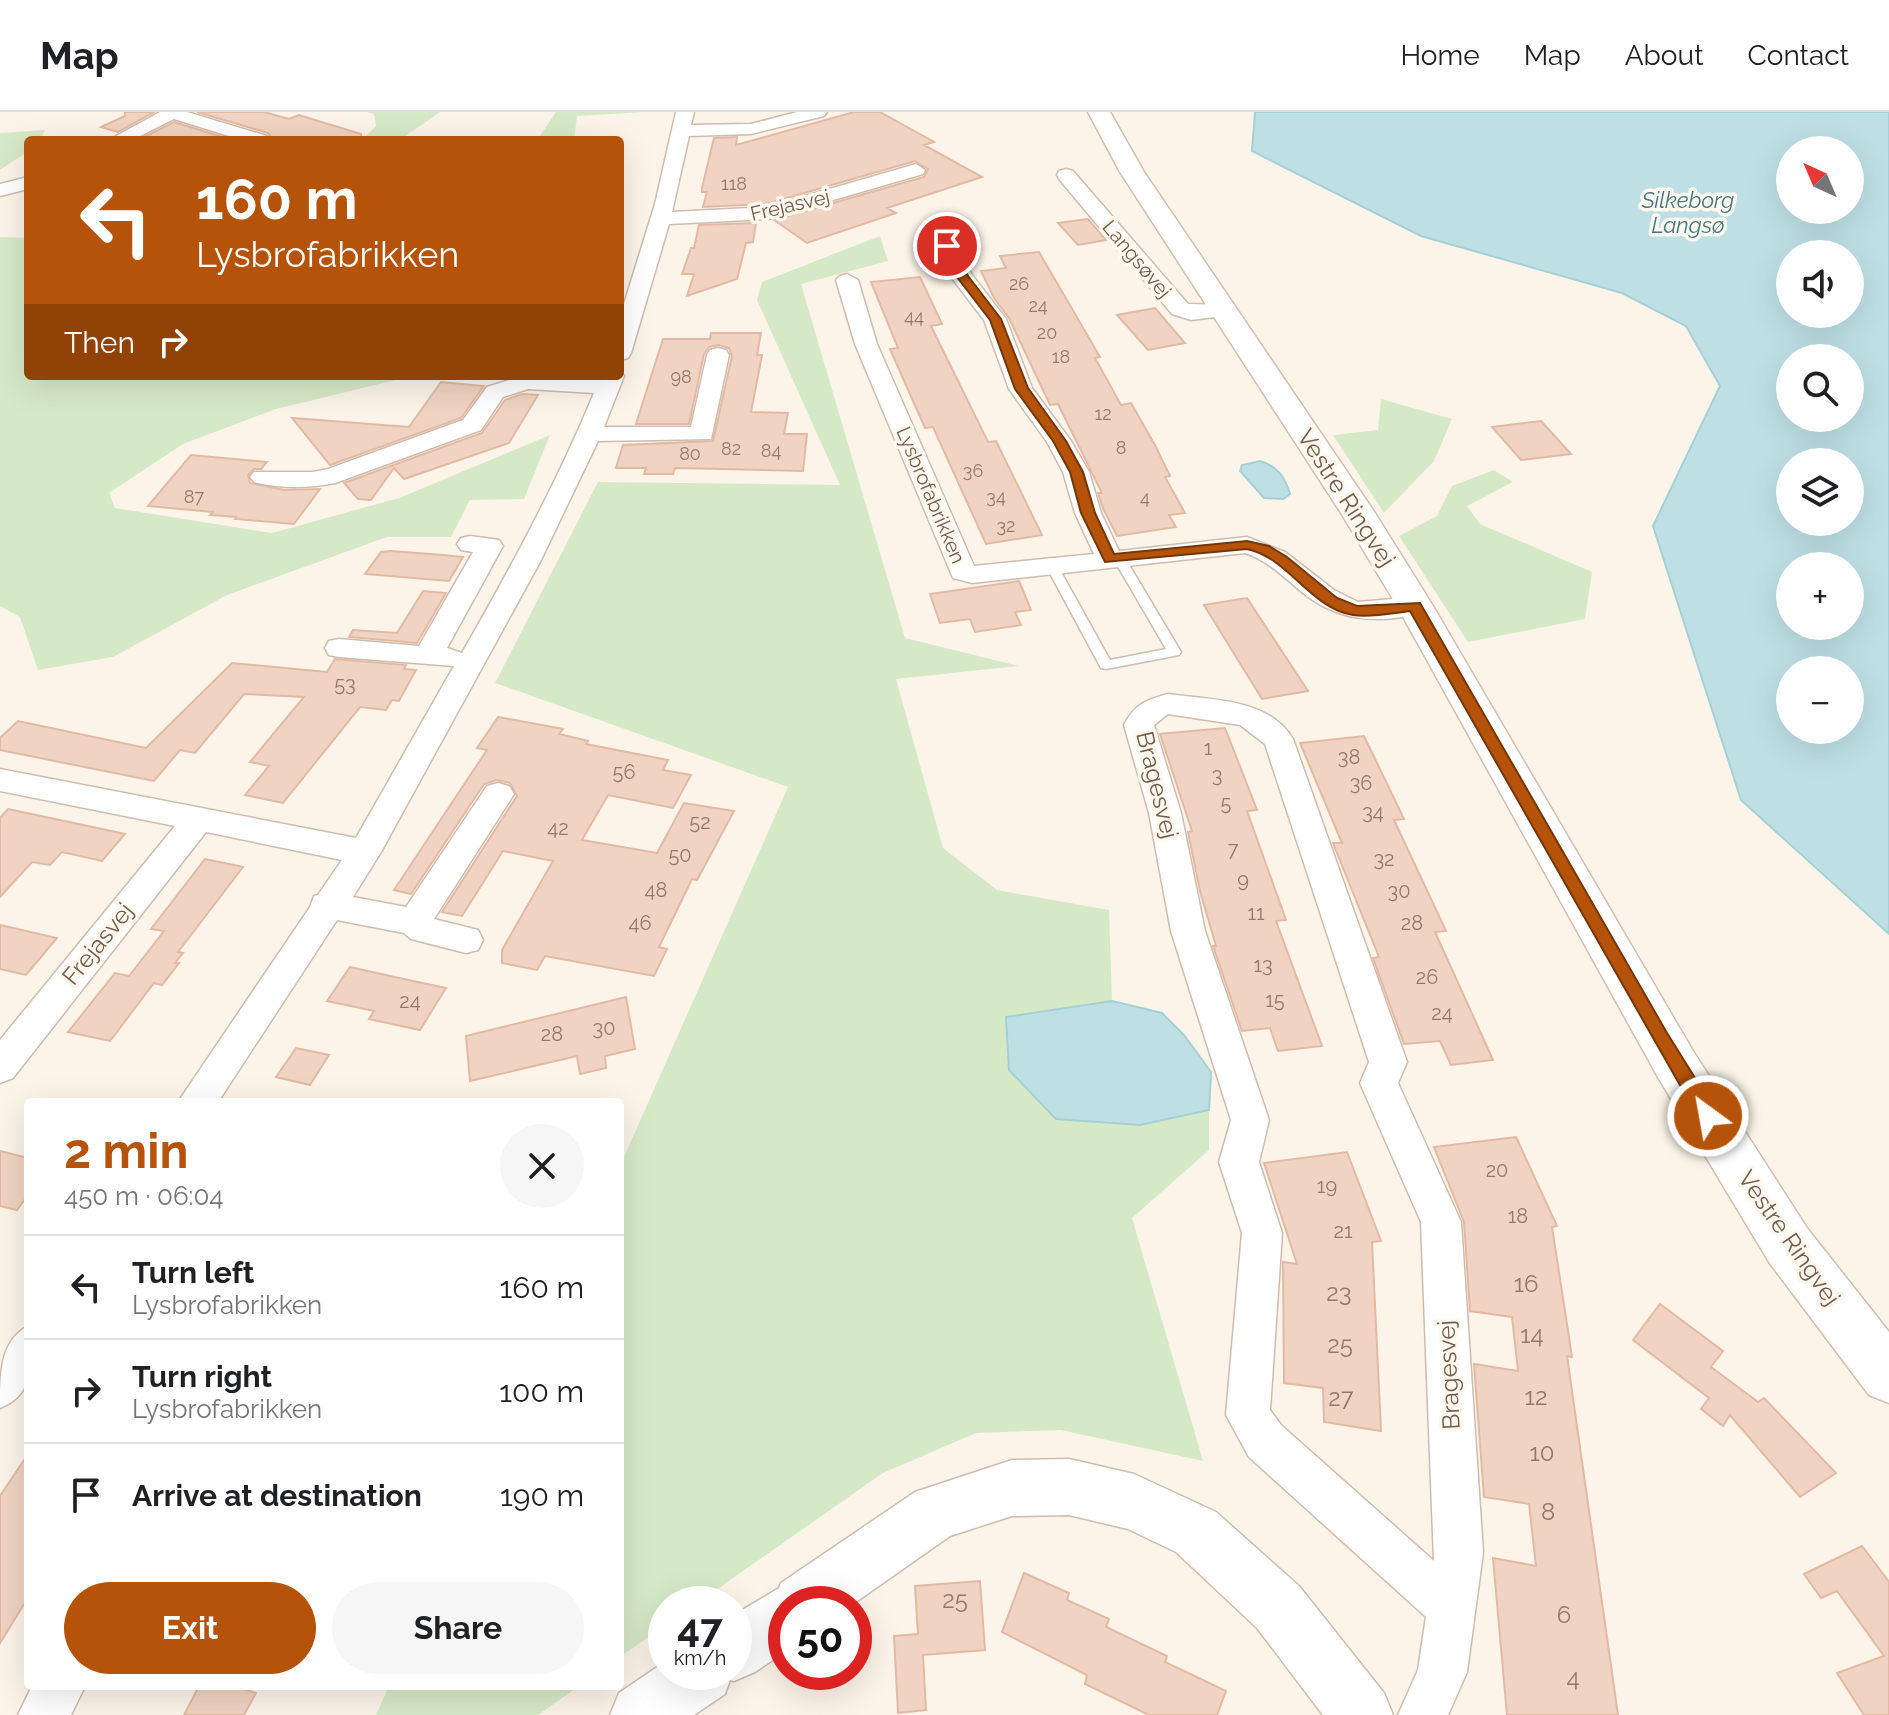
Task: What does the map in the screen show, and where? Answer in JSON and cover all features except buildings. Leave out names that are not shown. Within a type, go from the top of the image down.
[{"type":"main road","name":"Vestre Ringvej","points":[[1099,112],[1132,172],[1358,513],[1415,606],[1684,1078],[1788,1245],[1889,1376]]},
{"type":"street","points":[[126,136],[173,112],[248,136]]},
{"type":"street","points":[[624,339],[683,122],[751,129],[818,112]]},
{"type":"street","name":"Frejasvej","points":[[659,219],[768,213],[916,170]]},
{"type":"street","name":"Langsøvej","points":[[1066,175],[1180,309],[1191,313],[1222,310]]},
{"type":"street","points":[[0,190],[24,184]]},
{"type":"street","points":[[947,246],[962,277],[995,319],[1021,389],[1059,441],[1076,472],[1088,513],[1114,559]]},
{"type":"street","name":"Lysbrofabrikken","points":[[847,280],[866,344],[963,572],[972,575],[1247,545],[1264,549],[1282,560],[1332,601],[1355,611],[1415,606]]},
{"type":"street","points":[[589,434],[702,434],[718,355]]},
{"type":"street","points":[[200,1098],[326,905],[365,852],[527,562],[589,434],[610,382],[526,382],[495,392],[472,425],[335,475],[313,480],[263,477]]},
{"type":"street","points":[[322,504],[335,475]]},
{"type":"street","points":[[428,656],[490,546],[470,544]]},
{"type":"street","points":[[339,648],[473,660]]},
{"type":"street","name":"Bragesvej","points":[[1423,1715],[1442,1672],[1459,1553],[1441,1222],[1379,1083],[1388,1062],[1278,739],[1248,716],[1168,704],[1154,708],[1144,715],[1139,725],[1165,813],[1188,931],[1250,1120],[1239,1162],[1262,1233],[1248,1415],[1265,1441],[1451,1608]]},
{"type":"street","points":[[0,780],[365,852]]},
{"type":"street","points":[[414,922],[498,794]]},
{"type":"street","name":"Frejasvej","points":[[0,1067],[197,821]]},
{"type":"street","points":[[326,905],[414,922],[423,930],[466,940]]},
{"type":"street","points":[[0,1387],[24,1353]]},
{"type":"street","points":[[828,1586],[935,1512],[1012,1488],[1069,1487],[1134,1502],[1196,1532],[1278,1607],[1348,1709]]},
{"type":"street","points":[[43,1715],[58,1690]]},
{"type":"street","points":[[641,1715],[677,1690]]},
{"type":"lane","points":[[1052,566],[1106,665],[1174,652],[1114,559]]},
{"type":"green space","points":[[367,112],[440,112],[406,136],[366,136],[376,126],[374,114]]},
{"type":"green space","points":[[556,112],[644,112],[577,116],[574,136],[540,136]]},
{"type":"green space","points":[[45,130],[42,136],[24,136],[24,154],[0,170],[0,133]]},
{"type":"green space","points":[[880,236],[888,261],[801,284],[905,638],[1019,666],[896,679],[943,848],[997,890],[1109,910],[1112,1001],[1006,1017],[1140,1125],[1209,1110],[1209,1150],[1132,1218],[1203,1461],[1061,1430],[976,1433],[883,1473],[722,1586],[648,1586],[648,1638],[624,1654],[624,1157],[788,787],[495,683],[598,482],[840,485],[757,300],[762,282]]},
{"type":"green space","points":[[0,237],[24,238],[24,380],[396,380],[276,409],[183,444],[109,493],[115,508],[272,533],[399,498],[550,435],[524,499],[470,500],[451,537],[387,537],[227,595],[113,657],[38,670],[20,617],[0,606]]},
{"type":"green space","points":[[1381,399],[1452,419],[1434,461],[1384,513],[1333,435],[1378,430]]},
{"type":"green space","points":[[1494,470],[1513,482],[1467,506],[1480,524],[1592,572],[1585,619],[1468,642],[1399,536],[1437,516],[1452,486]]},
{"type":"green space","points":[[387,1690],[573,1690],[538,1715],[376,1715]]},
{"type":"water","name":"Silkeborg Langsø","points":[[1255,112],[1889,112],[1889,934],[1741,800],[1653,526],[1720,386],[1686,326],[1622,293],[1421,236],[1252,151]]},
{"type":"water","points":[[1260,461],[1280,473],[1290,494],[1283,499],[1264,498],[1240,471],[1242,465]]},
{"type":"water","points":[[1112,1001],[1162,1013],[1184,1035],[1211,1072],[1209,1110],[1140,1125],[1056,1119],[1009,1070],[1006,1017]]},
{"type":"route","points":[[947,246],[962,277],[995,319],[1021,389],[1059,441],[1076,472],[1088,513],[1110,559],[1247,545],[1264,549],[1282,560],[1332,601],[1355,611],[1415,606],[1660,1039],[1708,1116]]}]
